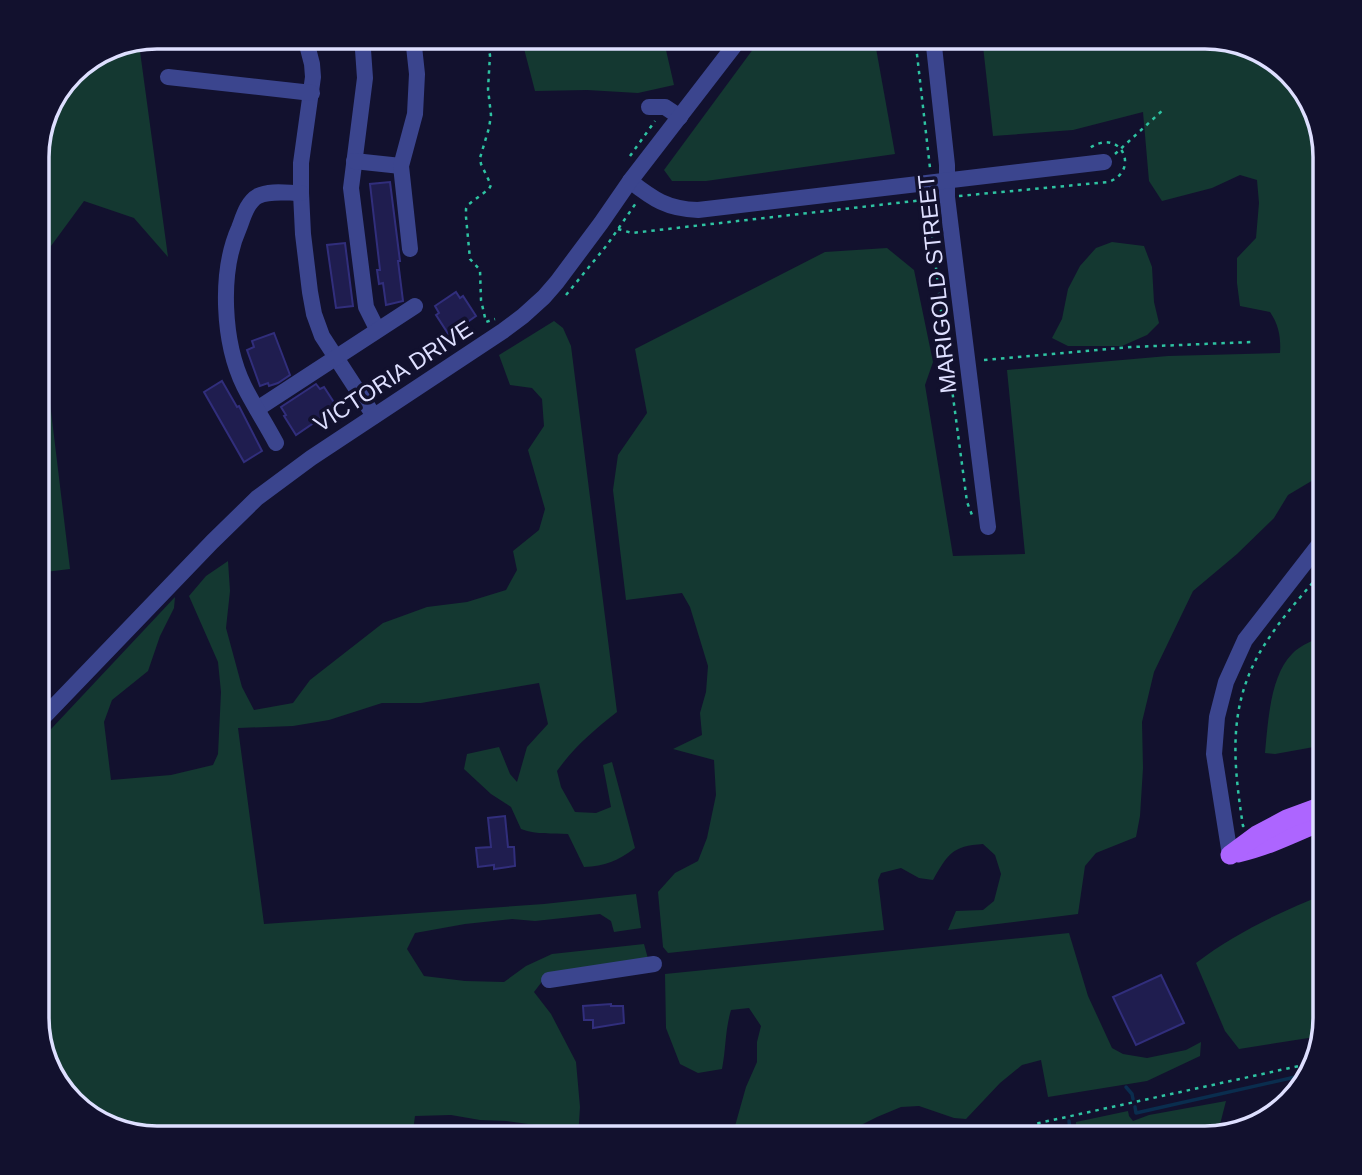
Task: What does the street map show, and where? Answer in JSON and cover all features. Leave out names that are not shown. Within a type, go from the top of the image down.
[{"type":"main road","points":[[1230,855],[1257,835],[1313,810]]},
{"type":"main road","points":[[1230,855],[1264,847],[1313,825]]},
{"type":"street","points":[[308,49],[313,77],[301,163],[301,193],[304,246],[314,314],[322,336],[374,416]]},
{"type":"street","points":[[410,249],[401,166],[415,114],[417,74],[414,49]]},
{"type":"street","name":"VICTORIA DRIVE","points":[[49,711],[212,541],[257,498],[310,458],[503,331],[544,297],[732,49]]},
{"type":"street","name":"MARIGOLD STREET","points":[[934,49],[951,236],[988,527]]},
{"type":"street","points":[[363,50],[365,78],[351,188],[366,307],[377,330]]},
{"type":"street","points":[[169,77],[312,93]]},
{"type":"street","points":[[657,107],[680,117]]},
{"type":"street","points":[[354,161],[401,166]]},
{"type":"street","points":[[630,181],[653,199],[677,208],[698,210],[1104,162]]},
{"type":"street","points":[[276,443],[243,385],[233,357],[228,328],[227,262],[254,198],[272,193],[301,193]]},
{"type":"street","points":[[257,409],[415,306]]},
{"type":"street","points":[[1230,855],[1214,754],[1217,717],[1226,682],[1245,639],[1313,552]]},
{"type":"street","points":[[549,980],[654,964]]},
{"type":"path","points":[[488,49],[491,115],[480,158],[491,184],[489,190],[469,204],[466,217],[470,259],[480,270],[481,300],[486,322],[499,318]]},
{"type":"path","points":[[916,49],[929,161]]},
{"type":"path","points":[[625,163],[657,107]]},
{"type":"path","points":[[1125,147],[1164,109]]},
{"type":"path","points":[[957,196],[972,196]]},
{"type":"path","points":[[618,229],[632,233],[940,197]]},
{"type":"path","points":[[579,281],[637,201]]},
{"type":"path","points":[[634,206],[643,210]]},
{"type":"path","points":[[930,207],[947,360],[967,502],[972,515]]},
{"type":"path","points":[[984,360],[1132,347],[1251,342]]},
{"type":"path","points":[[1242,826],[1234,755],[1237,717],[1246,685],[1269,637],[1313,583]]},
{"type":"path","points":[[1036,1126],[1038,1123],[1302,1065]]},
{"type":"green space","points":[[524,49],[666,49],[674,85],[638,93],[535,91]]},
{"type":"green space","points":[[753,49],[876,49],[895,154],[706,181],[672,181],[664,170]]},
{"type":"green space","points":[[983,49],[1226,51],[1259,63],[1291,91],[1305,115],[1313,157],[1313,480],[1288,495],[1274,518],[1193,591],[1154,672],[1142,722],[1143,768],[1136,837],[1096,853],[1085,866],[1078,914],[948,930],[956,911],[983,910],[994,901],[1001,874],[995,855],[983,844],[964,847],[952,853],[933,880],[919,878],[901,868],[881,873],[878,880],[884,930],[668,953],[663,947],[658,892],[675,873],[698,861],[707,838],[716,795],[714,760],[673,749],[702,735],[700,713],[706,692],[708,666],[690,607],[682,593],[626,600],[613,490],[618,455],[647,413],[635,349],[825,252],[887,248],[914,270],[933,362],[925,385],[953,556],[1025,554],[1007,370],[1168,356],[1280,353],[1279,332],[1270,312],[1240,306],[1237,258],[1256,238],[1259,203],[1257,180],[1240,175],[1212,188],[1162,201],[1149,181],[1143,112],[1073,130],[993,136]]},
{"type":"green space","points":[[140,51],[168,257],[134,218],[84,201],[51,246],[49,276],[49,150],[60,109],[71,91],[103,63]]},
{"type":"green space","points":[[1112,242],[1144,246],[1152,267],[1154,302],[1159,323],[1147,335],[1122,346],[1068,346],[1052,338],[1062,319],[1068,289],[1080,266],[1096,248]]},
{"type":"green space","points":[[554,321],[563,328],[571,346],[617,712],[585,739],[557,771],[561,787],[575,812],[596,813],[611,807],[603,765],[612,762],[635,848],[611,862],[584,867],[568,834],[521,829],[511,807],[491,794],[464,769],[467,754],[499,747],[510,774],[517,782],[527,747],[548,724],[539,683],[421,703],[382,703],[329,720],[293,726],[238,728],[264,924],[544,904],[636,894],[641,928],[614,932],[611,921],[600,914],[535,921],[512,919],[415,933],[407,949],[424,976],[504,982],[526,966],[552,954],[644,944],[650,966],[547,975],[534,992],[551,1014],[576,1062],[579,1126],[543,1126],[451,1115],[415,1116],[414,1126],[157,1126],[115,1118],[97,1108],[71,1084],[60,1066],[49,1025],[49,731],[175,597],[174,608],[160,636],[148,671],[112,700],[104,722],[111,780],[171,775],[213,765],[218,754],[221,692],[218,662],[189,596],[206,576],[228,561],[230,591],[226,628],[242,687],[254,710],[293,703],[310,680],[383,623],[427,607],[467,602],[506,590],[517,570],[513,551],[539,530],[545,509],[528,450],[544,426],[542,399],[532,388],[510,385],[499,355]]},
{"type":"green space","points":[[49,394],[70,569],[49,572]]},
{"type":"green space","points":[[1313,640],[1313,747],[1275,754],[1265,753],[1271,700],[1279,675],[1285,663],[1303,645]]},
{"type":"green space","points":[[1313,899],[1311,1037],[1239,1049],[1225,1031],[1196,963],[1226,942]]},
{"type":"green space","points":[[1069,933],[1088,996],[1112,1048],[1123,1054],[1147,1058],[1186,1050],[1201,1042],[1200,1056],[1147,1081],[1048,1097],[1041,1060],[1022,1065],[1000,1083],[966,1119],[954,1118],[919,1106],[901,1107],[859,1126],[735,1126],[746,1087],[757,1062],[757,1042],[761,1026],[749,1008],[731,1010],[722,1069],[698,1073],[680,1064],[666,1028],[665,974]]},
{"type":"green space","points":[[1226,1101],[1220,1125],[1076,1126],[1076,1122],[1128,1111],[1133,1121],[1149,1115]]},
{"type":"building","points":[[390,182],[403,301],[386,305],[383,283],[379,284],[377,270],[380,270],[370,184]]},
{"type":"building","points":[[345,243],[353,306],[336,308],[327,245]]},
{"type":"building","points":[[456,292],[460,298],[463,296],[476,316],[449,335],[436,315],[439,313],[435,306]]},
{"type":"building","points":[[274,333],[290,375],[278,383],[260,386],[247,350],[254,347],[252,341]]},
{"type":"building","points":[[222,381],[237,407],[239,406],[262,451],[244,462],[204,392]]},
{"type":"building","points":[[316,384],[320,389],[324,387],[337,407],[296,435],[281,407]]},
{"type":"building","points":[[505,816],[508,847],[514,847],[515,866],[494,869],[494,865],[478,867],[476,848],[491,847],[488,818]]},
{"type":"building","points":[[1161,975],[1184,1023],[1136,1045],[1113,997]]},
{"type":"building","points":[[583,1006],[623,1006],[624,1023],[593,1028],[593,1020],[584,1020]]},
{"type":"waterway","points":[[1135,1107],[1136,1113],[1295,1077]]},
{"type":"waterway","points":[[1126,1087],[1133,1099]]},
{"type":"waterway","points":[[1069,1121],[1070,1126]]}]
